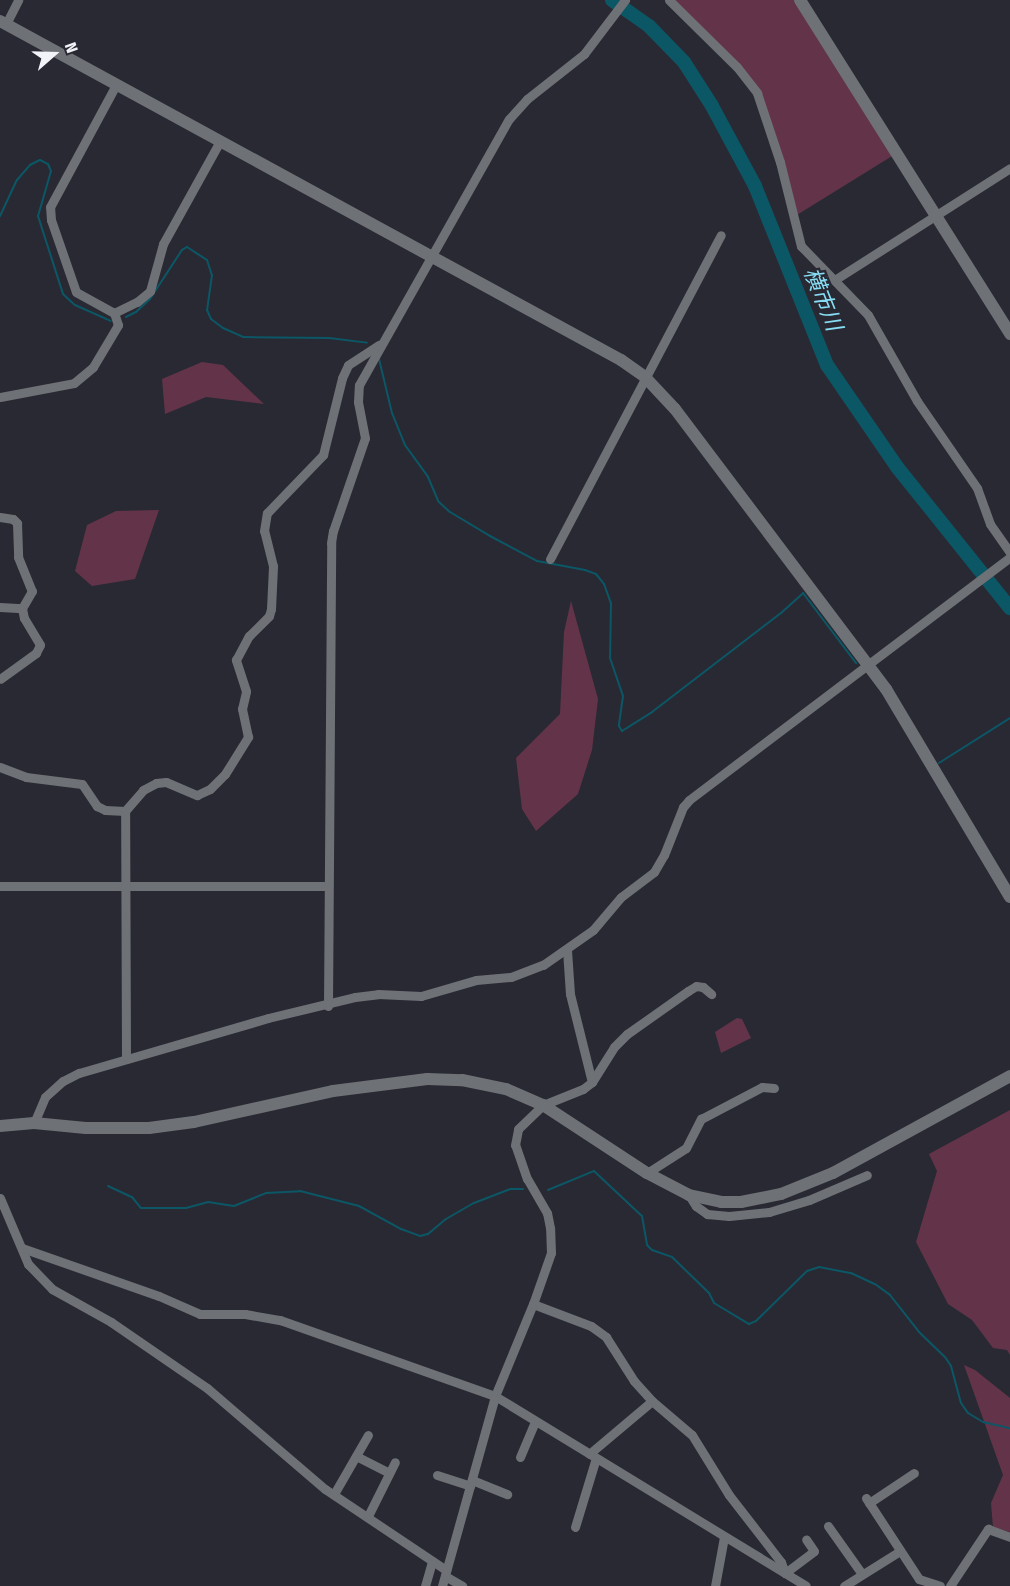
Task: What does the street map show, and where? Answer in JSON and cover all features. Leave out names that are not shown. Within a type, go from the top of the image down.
[{"type":"street","points":[[18,0],[3,22],[621,360],[645,376],[675,409],[891,699],[1010,897]]},
{"type":"street","points":[[328,1006],[331,543],[365,438],[358,402],[358,385],[433,257],[509,119],[527,99],[584,54],[603,32],[625,0]]},
{"type":"street","points":[[34,1123],[45,1097],[63,1081],[79,1073],[268,1018],[368,995],[421,996],[476,980],[511,977],[543,965],[593,930],[621,897],[654,872],[664,855],[682,807],[689,800],[1008,557],[990,525],[977,488],[917,401],[868,315],[836,279],[801,246],[780,162],[757,93],[737,67],[669,0]]},
{"type":"street","points":[[800,0],[1010,334]]},
{"type":"street","points":[[0,397],[74,383],[82,378],[115,334],[118,325],[114,313],[76,292],[51,220],[50,207],[116,85]]},
{"type":"street","points":[[114,313],[137,302],[150,291],[163,244],[220,141]]},
{"type":"street","points":[[836,279],[1010,168]]},
{"type":"street","points":[[550,559],[720,235]]},
{"type":"street","points":[[126,1059],[125,811],[143,790],[156,783],[166,782],[197,795],[210,789],[225,774],[248,737],[242,709],[246,691],[236,660],[249,636],[269,616],[271,609],[273,566],[264,531],[267,513],[323,455],[348,365],[381,344]]},
{"type":"street","points":[[0,517],[13,519],[17,523],[18,557],[32,591],[22,608],[24,618],[40,645],[36,653],[0,679]]},
{"type":"street","points":[[0,607],[22,608]]},
{"type":"street","points":[[0,767],[26,777],[82,784],[97,806],[105,810],[125,811]]},
{"type":"street","points":[[0,886],[126,884],[328,886]]},
{"type":"street","points":[[567,950],[570,994],[592,1082]]},
{"type":"street","points":[[442,1586],[495,1396],[533,1304],[551,1253],[547,1213],[527,1179],[514,1138],[518,1129],[543,1105],[584,1089],[592,1082],[614,1047],[643,1022],[696,986],[703,987],[711,994]]},
{"type":"street","points":[[0,1126],[34,1123],[125,1129],[170,1125],[333,1091],[427,1079],[478,1082],[506,1089],[543,1105],[647,1173],[689,1195],[731,1202],[760,1200],[781,1194],[876,1151],[1010,1076]]},
{"type":"street","points":[[647,1173],[686,1148],[701,1119],[762,1088],[774,1088]]},
{"type":"street","points":[[689,1195],[696,1206],[707,1214],[729,1216],[769,1212],[809,1200],[867,1175]]},
{"type":"street","points":[[0,1198],[28,1264],[52,1289],[111,1322],[207,1388],[334,1494],[432,1561],[462,1586]]},
{"type":"street","points":[[22,1248],[159,1296],[200,1314],[245,1314],[280,1320],[495,1396],[803,1586]]},
{"type":"street","points":[[533,1304],[591,1326],[606,1337],[634,1381],[652,1401],[692,1435],[729,1495],[781,1562],[785,1573]]},
{"type":"street","points":[[575,1527],[593,1456],[652,1401]]},
{"type":"street","points":[[520,1457],[535,1421]]},
{"type":"street","points":[[334,1494],[368,1435]]},
{"type":"street","points":[[356,1456],[389,1473]]},
{"type":"street","points":[[368,1516],[395,1462]]},
{"type":"street","points":[[914,1473],[867,1500],[919,1579],[940,1586]]},
{"type":"street","points":[[437,1475],[507,1494]]},
{"type":"street","points":[[828,1526],[862,1574]]},
{"type":"street","points":[[950,1586],[988,1529],[1010,1537]]},
{"type":"street","points":[[715,1586],[724,1537]]},
{"type":"street","points":[[785,1573],[814,1551],[806,1539]]},
{"type":"street","points":[[844,1586],[900,1551]]},
{"type":"street","points":[[425,1586],[432,1561]]},
{"type":"shaded area","points":[[669,0],[800,0],[897,153],[792,218],[757,93]]},
{"type":"shaded area","points":[[202,362],[223,365],[264,404],[206,397],[165,414],[162,379]]},
{"type":"shaded area","points":[[159,510],[135,579],[92,586],[75,571],[87,525],[116,511]]},
{"type":"shaded area","points":[[571,601],[598,699],[592,750],[578,794],[536,831],[522,809],[516,758],[560,714],[564,632]]},
{"type":"shaded area","points":[[737,1018],[742,1019],[751,1038],[721,1053],[715,1032]]},
{"type":"shaded area","points":[[1010,1110],[1010,1355],[1007,1350],[993,1348],[972,1320],[948,1304],[916,1242],[937,1171],[929,1154]]},
{"type":"shaded area","points":[[964,1365],[975,1370],[1010,1398],[1010,1532],[993,1527],[991,1503],[1003,1475]]},
{"type":"waterway","name":"横市川","points":[[612,0],[649,26],[684,62],[712,106],[755,186],[827,365],[897,467],[1010,608]]},
{"type":"waterway","points":[[0,216],[17,180],[30,165],[40,160],[48,164],[51,171],[38,216],[63,294],[75,305],[111,321]]},
{"type":"waterway","points":[[126,317],[136,312],[150,299],[182,250],[187,247],[207,260],[212,275],[207,310],[211,319],[223,328],[243,337],[329,338],[367,343]]},
{"type":"waterway","points":[[379,359],[392,413],[405,445],[428,477],[438,501],[450,512],[537,561],[585,570],[596,574],[604,584],[611,603],[610,658],[623,696],[619,726],[622,731],[652,712],[781,613],[803,593],[856,663]]},
{"type":"waterway","points":[[939,763],[1010,718]]},
{"type":"waterway","points":[[548,1190],[594,1171],[642,1216],[647,1245],[652,1250],[672,1257],[709,1293],[714,1303],[749,1324],[756,1321],[807,1271],[819,1267],[851,1273],[875,1284],[890,1295],[919,1332],[945,1357],[951,1366],[961,1403],[968,1413],[983,1422],[1010,1428]]},
{"type":"waterway","points":[[108,1186],[132,1197],[141,1208],[186,1208],[208,1202],[234,1206],[266,1193],[300,1191],[359,1206],[401,1229],[420,1236],[428,1234],[446,1219],[474,1203],[511,1189],[523,1189]]}]
